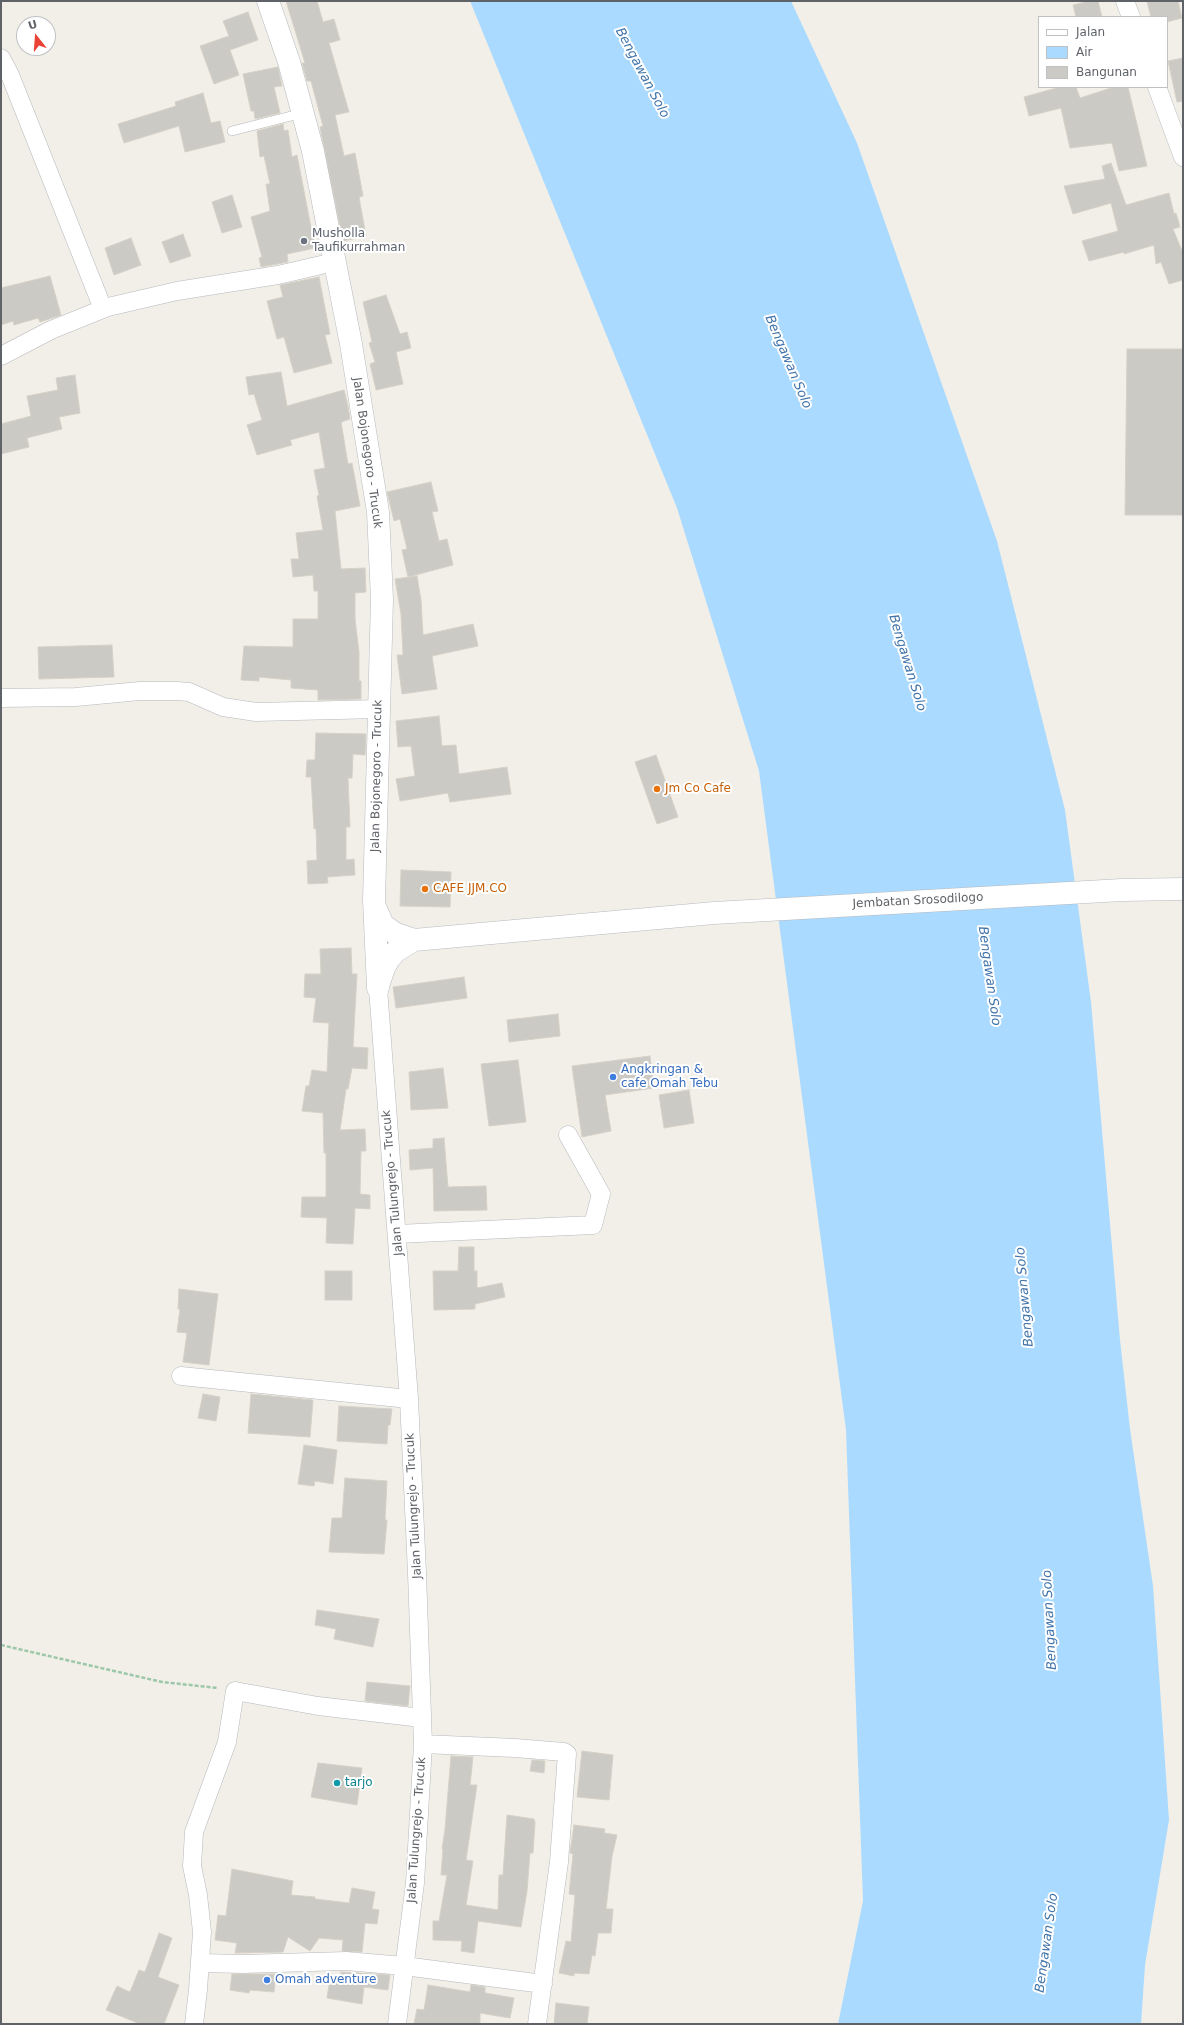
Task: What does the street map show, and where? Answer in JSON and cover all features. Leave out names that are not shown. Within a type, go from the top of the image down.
[{"type":"street","name":"Jalan Bojonegoro - Trucuk","points":[[268,1],[289,62],[303,113],[351,344],[378,512],[382,599],[374,900],[378,988]]},
{"type":"street","points":[[1125,1],[1131,16]]},
{"type":"street","points":[[1,58],[10,75],[103,309]]},
{"type":"street","points":[[1157,88],[1183,157]]},
{"type":"street","points":[[1,356],[51,330],[103,309],[177,291],[278,275],[334,262]]},
{"type":"street","points":[[1,698],[76,697],[140,691],[177,691],[189,692],[224,707],[256,712],[379,709]]},
{"type":"street","name":"Jembatan Srosodilogo","points":[[414,940],[714,913],[1122,890],[1183,889]]},
{"type":"street","points":[[374,900],[377,915],[382,925],[396,934],[414,940]]},
{"type":"street","points":[[378,988],[384,968],[389,959],[396,951],[414,940]]},
{"type":"street","name":"Jalan Tulungrejo - Trucuk","points":[[378,988],[398,1234],[409,1399],[422,1718],[415,1883],[397,2024]]},
{"type":"street","points":[[398,1234],[593,1225],[601,1194],[568,1135]]},
{"type":"street","points":[[181,1376],[409,1399]]},
{"type":"street","points":[[194,2024],[202,1932],[198,1896],[192,1866],[194,1832],[227,1742],[235,1690],[318,1706],[422,1718]]},
{"type":"street","points":[[422,1744],[515,1748],[564,1752],[567,1754],[559,1862],[537,2024]]},
{"type":"street","points":[[200,1963],[243,1964],[338,1961],[404,1966],[543,1984]]},
{"type":"lane","points":[[232,131],[303,113]]},
{"type":"path","points":[[1,1645],[162,1682],[235,1690]]},
{"type":"water","name":"Bengawan Solo","points":[[470,1],[791,1],[857,143],[997,541],[1065,810],[1091,1002],[1120,1340],[1130,1429],[1153,1586],[1169,1820],[1145,1965],[1141,2024],[838,2024],[863,1901],[846,1430],[759,771],[677,508]]},
{"type":"building","points":[[286,1],[317,1],[323,22],[334,19],[340,40],[329,43],[349,112],[335,115],[344,156],[355,153],[363,196],[359,197],[366,236],[343,241],[320,127],[323,126],[311,81],[307,81],[302,63],[305,63]]},
{"type":"building","points":[[1090,1],[1098,1],[1102,16],[1076,16],[1073,5]]},
{"type":"building","points":[[1147,1],[1178,1],[1182,18],[1168,22],[1168,16],[1151,16]]},
{"type":"building","points":[[248,12],[258,40],[230,50],[239,75],[214,84],[200,46],[229,36],[223,21]]},
{"type":"building","points":[[1183,58],[1183,101],[1177,102],[1168,61]]},
{"type":"building","points":[[278,67],[282,86],[274,87],[280,113],[255,119],[254,111],[251,111],[243,74]]},
{"type":"building","points":[[1056,88],[1076,88],[1080,98],[1111,88],[1128,88],[1147,166],[1119,171],[1112,143],[1070,148],[1061,108],[1029,116],[1024,97]]},
{"type":"building","points":[[203,93],[211,123],[220,121],[225,142],[185,152],[179,126],[124,143],[118,124],[176,106],[175,102]]},
{"type":"building","points":[[283,124],[284,131],[288,130],[292,157],[297,155],[315,248],[287,254],[288,262],[261,267],[259,258],[262,257],[251,217],[270,211],[266,184],[270,184],[264,156],[260,157],[257,131]]},
{"type":"building","points":[[1111,163],[1126,205],[1169,193],[1174,214],[1176,213],[1180,227],[1173,229],[1183,253],[1183,280],[1169,284],[1161,262],[1156,264],[1154,245],[1124,254],[1124,252],[1089,261],[1082,241],[1118,231],[1111,203],[1073,214],[1064,186],[1105,179],[1102,166]]},
{"type":"building","points":[[232,195],[242,227],[222,233],[212,202]]},
{"type":"building","points":[[183,234],[191,256],[170,263],[162,242]]},
{"type":"building","points":[[131,238],[141,265],[114,275],[105,248]]},
{"type":"building","points":[[50,276],[61,315],[40,322],[38,318],[14,325],[13,321],[1,325],[1,288]]},
{"type":"building","points":[[319,277],[330,334],[325,335],[332,363],[294,373],[284,337],[277,339],[267,301],[283,297],[280,285]]},
{"type":"building","points":[[386,295],[400,334],[407,332],[411,348],[396,352],[403,384],[376,390],[370,364],[375,362],[369,343],[372,342],[363,302]]},
{"type":"building","points":[[1127,349],[1183,349],[1183,515],[1125,515]]},
{"type":"building","points":[[281,372],[287,406],[344,390],[348,406],[350,419],[341,422],[348,464],[352,463],[360,506],[335,511],[341,569],[365,568],[366,592],[355,593],[355,619],[359,652],[359,681],[361,681],[361,699],[318,700],[318,690],[291,688],[291,680],[259,677],[259,681],[241,680],[244,646],[293,647],[293,619],[318,619],[318,591],[314,591],[313,575],[293,577],[291,559],[299,559],[296,533],[323,530],[317,496],[319,495],[314,470],[325,468],[319,432],[290,440],[292,445],[257,455],[247,425],[262,420],[254,394],[249,395],[246,377]]},
{"type":"building","points":[[75,375],[80,413],[59,417],[62,429],[27,438],[29,447],[1,454],[1,424],[31,416],[27,396],[58,390],[56,378]]},
{"type":"building","points":[[431,482],[438,511],[432,512],[439,541],[447,539],[453,565],[408,577],[402,550],[407,549],[400,519],[394,521],[387,492]]},
{"type":"building","points":[[417,576],[421,600],[423,635],[473,624],[478,646],[432,656],[437,689],[402,694],[397,655],[403,655],[401,614],[395,579]]},
{"type":"building","points":[[112,645],[114,677],[39,679],[38,647]]},
{"type":"building","points":[[439,716],[442,746],[456,745],[459,774],[507,767],[511,794],[450,802],[448,793],[400,801],[396,779],[415,776],[411,746],[398,747],[396,721]]},
{"type":"building","points":[[316,733],[366,734],[365,755],[353,754],[352,778],[348,778],[350,827],[346,827],[346,860],[354,859],[355,875],[327,877],[328,883],[308,884],[307,861],[317,860],[316,828],[314,829],[311,777],[306,777],[307,760],[315,760]]},
{"type":"building","name":"Jm Co Cafe","points":[[656,755],[678,817],[657,824],[635,762]]},
{"type":"building","name":"CAFE JJM.CO","points":[[401,870],[451,872],[450,907],[400,906]]},
{"type":"building","points":[[351,948],[352,974],[357,974],[353,1047],[368,1048],[367,1069],[352,1068],[348,1089],[346,1089],[340,1130],[365,1129],[366,1151],[361,1151],[360,1194],[370,1195],[370,1209],[355,1208],[353,1244],[326,1243],[327,1218],[301,1217],[302,1197],[326,1197],[326,1153],[324,1153],[323,1113],[302,1111],[306,1086],[309,1086],[312,1070],[327,1072],[329,1023],[313,1022],[316,998],[304,997],[305,974],[321,974],[320,949]]},
{"type":"building","points":[[464,977],[467,998],[396,1008],[393,987]]},
{"type":"building","points":[[558,1014],[560,1036],[509,1042],[507,1020]]},
{"type":"building","name":"Angkringan & cafe Omah Tebu","points":[[650,1056],[654,1088],[605,1095],[611,1131],[582,1137],[572,1066]]},
{"type":"building","points":[[518,1060],[526,1122],[489,1126],[481,1064]]},
{"type":"building","points":[[443,1068],[448,1108],[411,1110],[409,1072]]},
{"type":"building","name":"Angkringan & cafe Omah Tebu","points":[[689,1090],[694,1123],[664,1128],[659,1095]]},
{"type":"building","points":[[444,1138],[448,1187],[486,1186],[487,1210],[434,1211],[433,1168],[410,1170],[409,1150],[433,1148],[433,1139]]},
{"type":"building","points":[[459,1247],[474,1247],[474,1271],[477,1271],[477,1288],[502,1283],[505,1297],[475,1304],[475,1309],[434,1310],[433,1271],[458,1271]]},
{"type":"building","points":[[325,1271],[352,1271],[352,1300],[325,1300]]},
{"type":"building","points":[[179,1289],[218,1294],[209,1365],[183,1362],[187,1333],[177,1332],[180,1309],[178,1309]]},
{"type":"building","points":[[203,1394],[220,1397],[216,1421],[198,1418]]},
{"type":"building","points":[[251,1394],[313,1400],[310,1437],[248,1433]]},
{"type":"building","points":[[339,1406],[392,1409],[390,1425],[388,1425],[387,1444],[337,1441]]},
{"type":"building","points":[[304,1445],[337,1450],[333,1484],[315,1481],[314,1486],[298,1484]]},
{"type":"building","points":[[345,1478],[387,1481],[385,1520],[387,1520],[384,1554],[329,1552],[332,1518],[342,1518]]},
{"type":"building","points":[[317,1610],[379,1619],[373,1647],[334,1639],[336,1629],[315,1625]]},
{"type":"building","points":[[367,1682],[410,1686],[408,1706],[365,1701]]},
{"type":"building","points":[[582,1751],[613,1755],[609,1800],[577,1797]]},
{"type":"building","points":[[451,1756],[473,1757],[470,1785],[477,1785],[466,1860],[473,1861],[466,1905],[498,1910],[499,1875],[503,1875],[507,1815],[534,1819],[535,1823],[533,1853],[530,1853],[527,1891],[521,1927],[478,1921],[474,1953],[461,1951],[462,1941],[433,1940],[433,1921],[439,1921],[447,1875],[441,1875]]},
{"type":"building","points":[[532,1760],[545,1761],[544,1773],[530,1771]]},
{"type":"building","name":"tarjo","points":[[318,1763],[362,1768],[357,1805],[311,1797]]},
{"type":"building","points":[[574,1825],[605,1829],[604,1833],[617,1835],[612,1856],[606,1909],[613,1909],[611,1933],[598,1933],[595,1956],[592,1955],[589,1974],[574,1973],[574,1976],[559,1973],[566,1941],[571,1942],[575,1895],[569,1894],[573,1854],[570,1853]]},
{"type":"building","points":[[232,1869],[293,1881],[291,1895],[315,1897],[315,1899],[349,1903],[352,1888],[375,1892],[372,1909],[379,1910],[377,1924],[365,1923],[362,1952],[342,1951],[343,1940],[319,1938],[310,1951],[288,1937],[283,1952],[235,1953],[237,1943],[215,1940],[218,1915],[226,1916]]},
{"type":"building","points":[[159,1933],[172,1938],[158,1977],[179,1985],[164,2024],[140,2024],[106,2010],[117,1986],[130,1992],[139,1970],[145,1972]]},
{"type":"building","points":[[341,1972],[390,1975],[388,1990],[364,1987],[362,2004],[327,1998],[330,1979],[340,1981]]},
{"type":"building","points":[[232,1974],[276,1974],[274,1992],[250,1990],[249,1993],[230,1990]]},
{"type":"building","points":[[428,1985],[470,1992],[471,1985],[485,1987],[485,1993],[514,1998],[510,2018],[480,2013],[480,2024],[414,2024],[417,2009],[424,2010]]},
{"type":"building","points":[[556,2003],[589,2007],[587,2024],[554,2024]]},
{"type":"place","name":"Musholla Taufikurrahman","points":[[304,241]]},
{"type":"place","name":"Jm Co Cafe","points":[[657,789]]},
{"type":"place","name":"CAFE JJM.CO","points":[[425,889]]},
{"type":"place","name":"Angkringan & cafe Omah Tebu","points":[[613,1077]]},
{"type":"place","name":"tarjo","points":[[337,1783]]},
{"type":"place","name":"Omah adventure","points":[[267,1980]]}]
